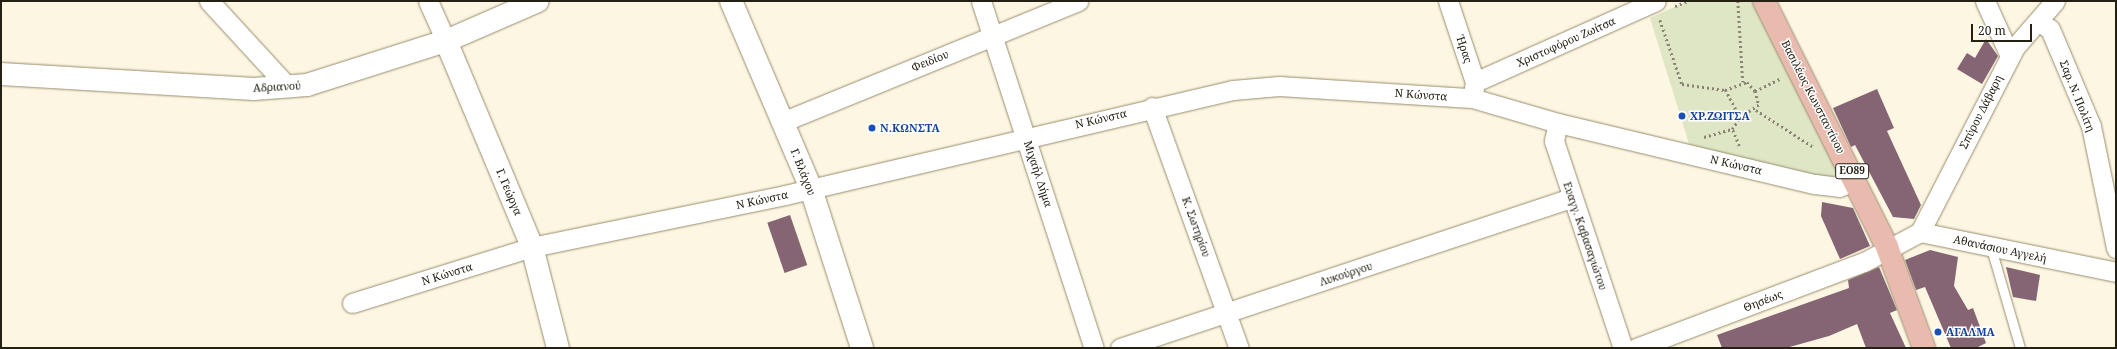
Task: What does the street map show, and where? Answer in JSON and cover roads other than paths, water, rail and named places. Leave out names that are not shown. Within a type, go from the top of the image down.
[{"type":"main road","name":"Βασιλέως Κωνσταντίνου","points":[[1764,1],[1856,180],[1887,247],[1924,348]]},
{"type":"street","points":[[209,1],[288,86]]},
{"type":"street","points":[[428,1],[446,41]]},
{"type":"street","name":"Αδριανού","points":[[1,74],[254,89],[288,86],[343,76],[446,41],[538,1]]},
{"type":"street","name":"Γ. Βλάχου","points":[[731,1],[811,189],[862,348]]},
{"type":"street","name":"Μιχαήλ Δήμα","points":[[981,1],[1094,348]]},
{"type":"street","name":"Φειδίου","points":[[782,122],[1078,1]]},
{"type":"street","name":"Ήρας","points":[[1448,1],[1474,90]]},
{"type":"street","points":[[1984,1],[2010,56]]},
{"type":"street","name":"Σπύρου Δάβαρη","points":[[1920,232],[2010,56],[2055,1]]},
{"type":"street","name":"Χριστοφόρου Ζωίτσα","points":[[1474,90],[1651,3]]},
{"type":"street","name":"Σαρ. Ν. Πολίτη","points":[[2038,22],[2050,29],[2091,126],[2116,248]]},
{"type":"street","name":"Γ. Γεώργα","points":[[446,41],[532,247],[558,348]]},
{"type":"street","name":"Ν Κώνστα","points":[[352,303],[532,247],[811,189],[1152,107],[1233,90],[1279,86],[1474,90],[1558,123],[1747,168],[1840,187],[1856,180]]},
{"type":"street","name":"Κ. Σωτηρίου","points":[[1152,107],[1239,348]]},
{"type":"street","name":"Ευαγγ. Καβασαγιώτου","points":[[1558,123],[1554,141],[1623,348]]},
{"type":"street","name":"Λυκούργου","points":[[1120,348],[1572,198]]},
{"type":"street","points":[[1887,247],[1920,232]]},
{"type":"street","name":"Αθανάσιου Αγγελή","points":[[1920,232],[1992,248],[2116,272]]},
{"type":"street","name":"Θησέως","points":[[1636,348],[1864,262],[1887,247]]},
{"type":"lane","points":[[1992,248],[2020,348]]},
{"type":"place","name":"ΧΡ.ΖΩΙΤΣΑ","points":[[1682,116]]},
{"type":"place","name":"Ν.ΚΩΝΣΤΑ","points":[[872,128]]},
{"type":"place","name":"ΑΓΑΛΜΑ","points":[[1938,332]]}]
